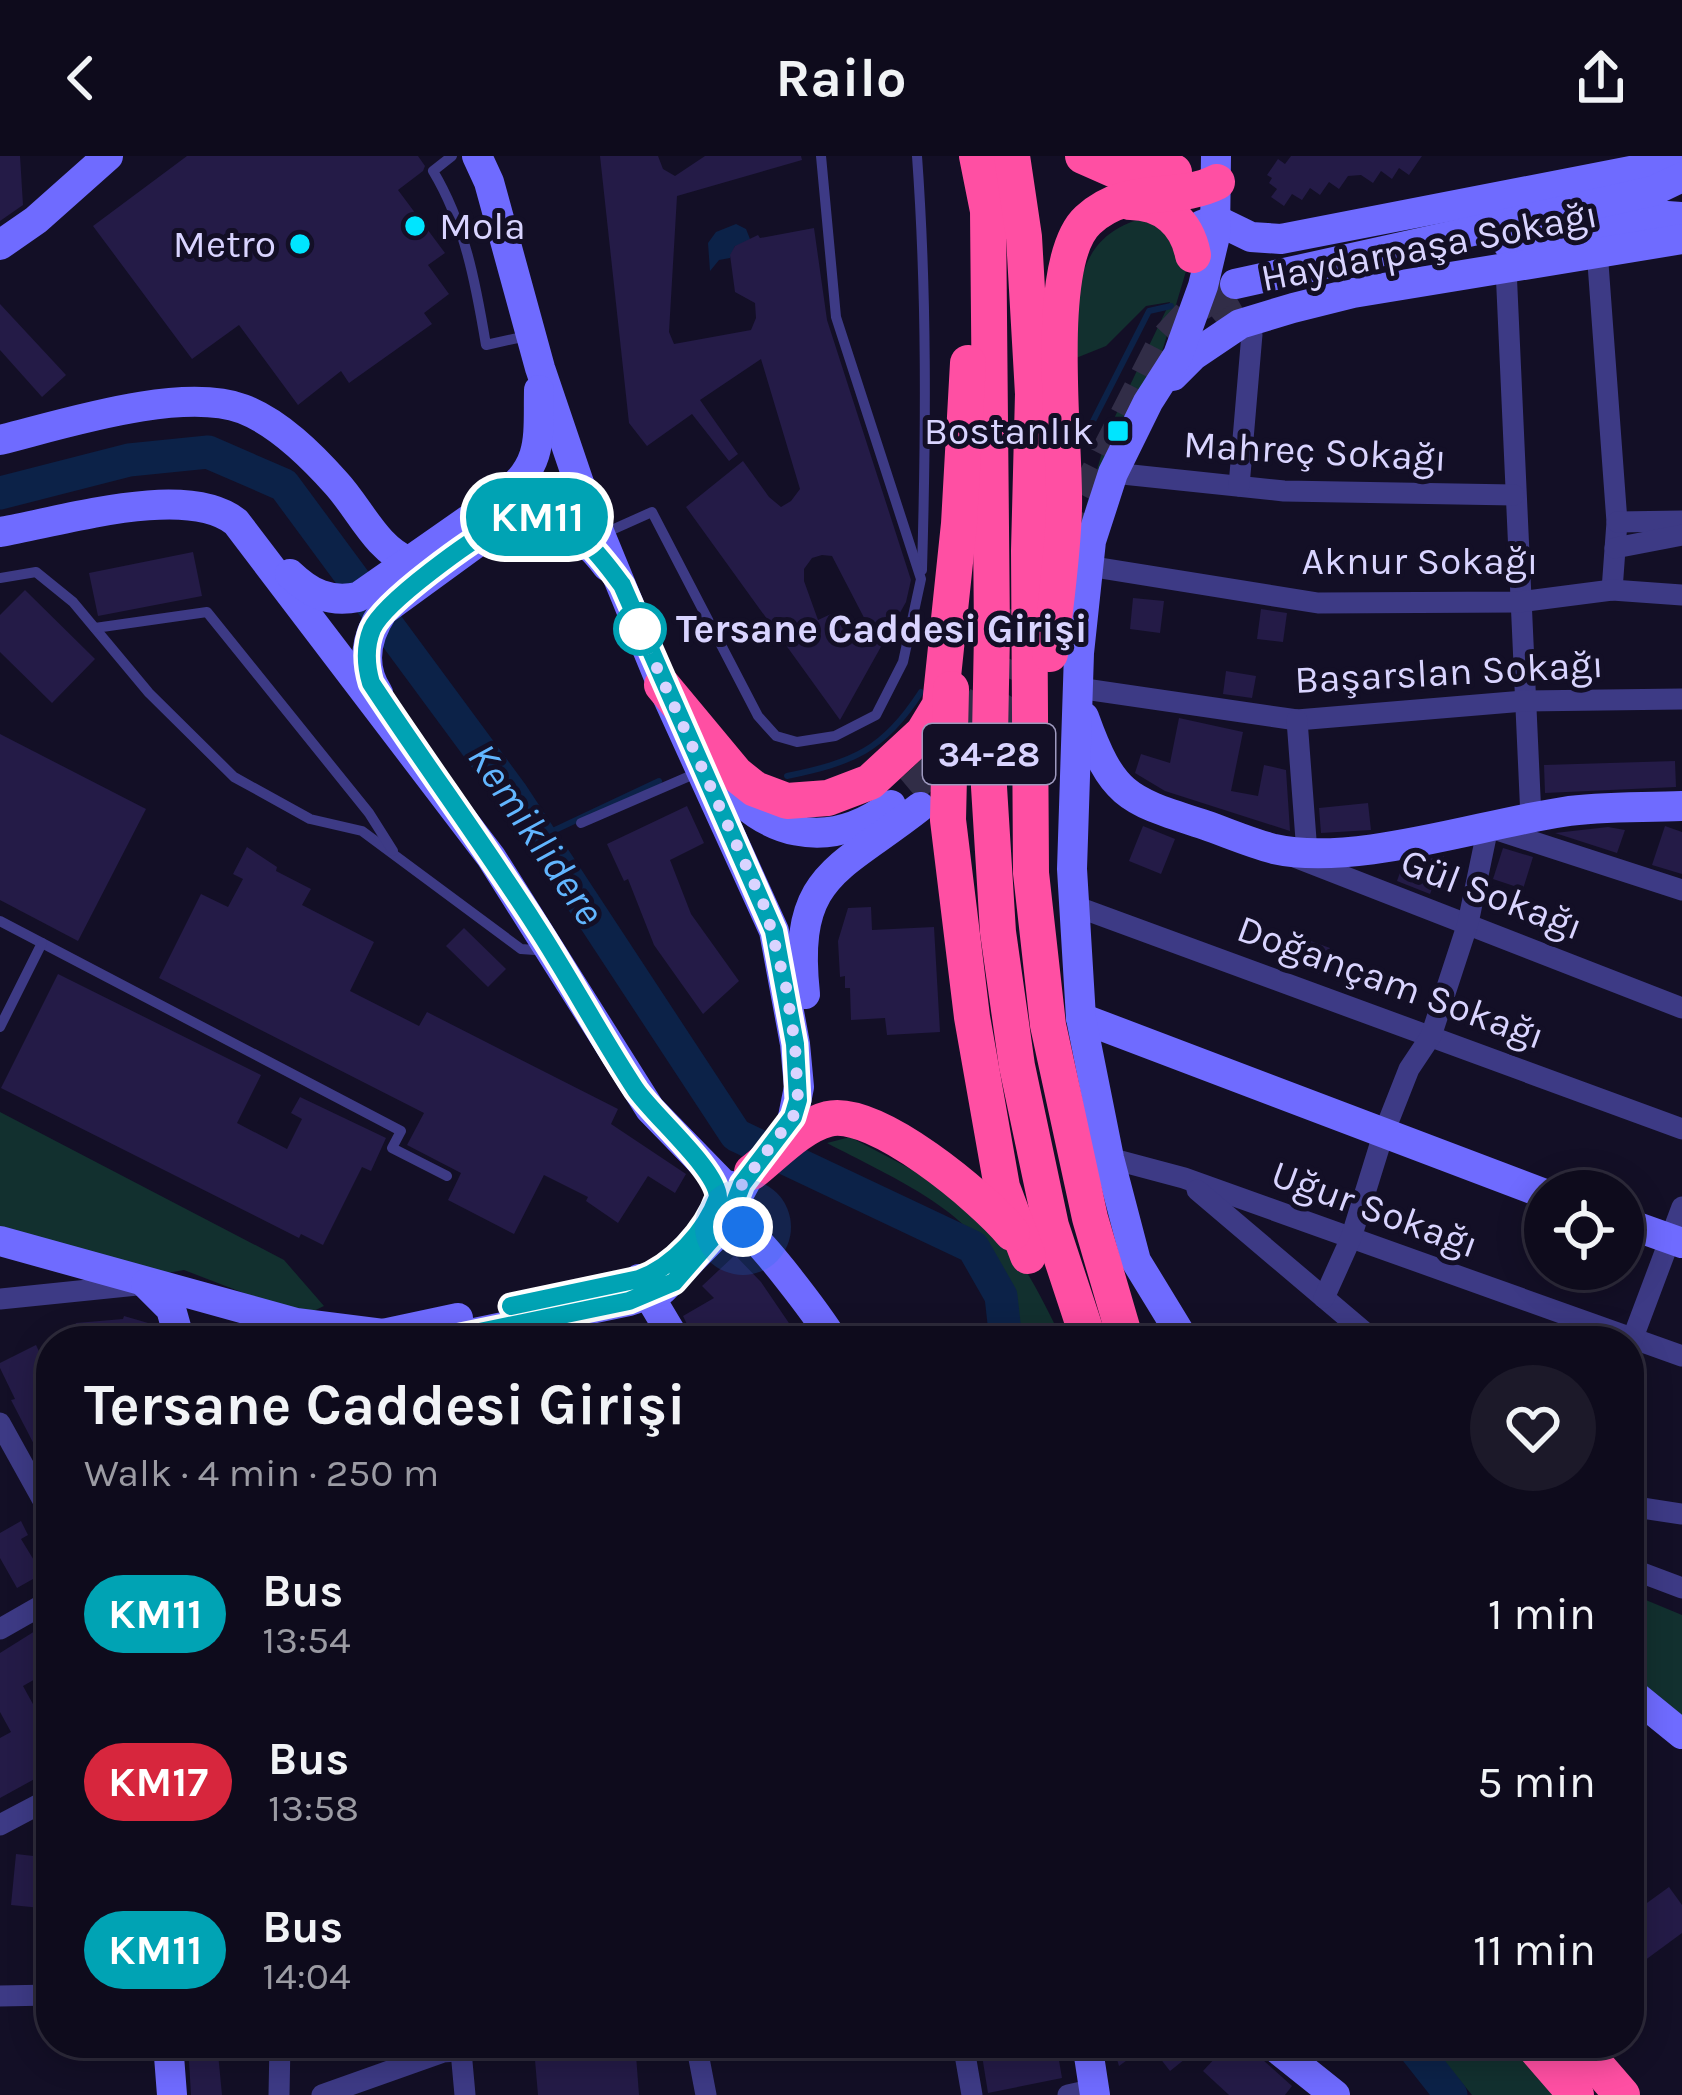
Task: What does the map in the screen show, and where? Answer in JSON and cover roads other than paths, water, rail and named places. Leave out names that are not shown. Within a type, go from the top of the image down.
[{"type":"highway","points":[[974,156],[974,257],[948,820],[991,1131],[1013,1223],[1028,1256]]},
{"type":"highway","name":"34-28","points":[[974,156],[988,211],[992,609],[988,788],[998,932],[1017,1066],[1046,1203],[1083,1326]]},
{"type":"highway","name":"34-28","points":[[1012,156],[1024,237],[1033,394],[1030,873],[1048,1025],[1090,1218],[1122,1326]]},
{"type":"highway","points":[[1083,156],[1116,188],[1164,210],[1187,234],[1200,191],[1145,194],[1116,188]]},
{"type":"highway","points":[[1030,873],[1064,508],[1060,405],[1065,267],[1085,222],[1116,188]]},
{"type":"highway","points":[[662,685],[736,774],[770,797],[806,802],[870,782],[923,733],[940,705],[959,524]]},
{"type":"highway","points":[[747,1178],[801,1122],[853,1120],[933,1162],[990,1208],[1047,1285],[1065,1326]]},
{"type":"highway","points":[[1544,2058],[1576,2095]]},
{"type":"highway","points":[[1590,2058],[1622,2095]]},
{"type":"street","points":[[0,245],[36,220],[108,156]]},
{"type":"street","points":[[477,156],[489,182],[540,368],[601,535],[662,685],[756,885],[780,954],[801,1122]]},
{"type":"street","points":[[1200,191],[1251,237],[1281,239],[1682,161]]},
{"type":"street","points":[[1682,177],[1653,191],[1243,292],[1282,290],[1654,215],[1682,218]]},
{"type":"street","points":[[1148,402],[1179,314],[1200,191]]},
{"type":"street","points":[[1179,1326],[1136,1261],[1109,1158],[1081,1018],[1074,820],[1078,688],[1096,521],[1113,473],[1183,342],[1210,265],[1200,191]]},
{"type":"street","name":"Haydarpaşa Sokağı","points":[[1148,402],[1194,355],[1240,324],[1354,293],[1682,238]]},
{"type":"street","points":[[1597,250],[1616,522],[1612,590]]},
{"type":"street","points":[[1506,268],[1531,818]]},
{"type":"street","points":[[1239,487],[1252,334]]},
{"type":"street","points":[[540,368],[538,446],[532,466],[521,482],[407,573],[373,626],[367,661],[371,683],[548,944],[650,1109],[728,1186],[747,1178]]},
{"type":"street","points":[[0,440],[131,408],[232,406],[264,419],[290,440],[348,496],[407,573]]},
{"type":"street","name":"Mahreç Sokağı","points":[[1113,473],[1239,487],[1514,495]]},
{"type":"street","points":[[0,532],[172,504],[218,510],[312,593],[340,599],[358,596],[501,525],[537,517],[578,536],[622,585]]},
{"type":"street","points":[[1616,522],[1682,521]]},
{"type":"street","points":[[246,532],[429,772]]},
{"type":"street","points":[[1615,548],[1682,536]]},
{"type":"street","name":"Aknur Sokağı","points":[[1088,566],[1318,603],[1519,602],[1612,590],[1682,595]]},
{"type":"street","points":[[1078,688],[1101,759],[1138,804]]},
{"type":"street","name":"Başarslan Sokağı","points":[[1078,688],[1297,720],[1524,701],[1682,699]]},
{"type":"street","points":[[678,719],[742,806],[791,831],[840,830],[915,798],[853,852],[813,899],[802,944],[811,1044],[801,1122]]},
{"type":"street","points":[[1297,720],[1306,853]]},
{"type":"street","points":[[1074,820],[1094,804],[1111,800],[1138,804],[1275,849],[1306,853],[1411,842],[1567,811],[1682,806]]},
{"type":"street","points":[[1488,827],[1682,890]]},
{"type":"street","points":[[1324,1298],[1351,1238],[1409,1070],[1431,1036],[1468,923],[1488,827]]},
{"type":"street","name":"Gül Sokağı","points":[[1275,849],[1682,1008]]},
{"type":"street","name":"Doğançam Sokağı","points":[[1075,905],[1682,1129]]},
{"type":"street","points":[[1081,1018],[1524,1186]]},
{"type":"street","name":"Uğur Sokağı","points":[[1109,1158],[1184,1178],[1583,1326]]},
{"type":"street","points":[[711,1173],[724,1226],[816,1312],[825,1326]]},
{"type":"street","points":[[494,1326],[644,1287],[667,1264],[724,1226],[738,1209],[747,1178]]},
{"type":"street","points":[[1184,1178],[1357,1326]]},
{"type":"street","points":[[1639,1326],[1676,1241],[1682,1208]]},
{"type":"street","points":[[1644,1230],[1676,1241]]},
{"type":"street","points":[[0,1240],[295,1326]]},
{"type":"street","points":[[0,1299],[146,1284],[172,1309],[177,1326]]},
{"type":"street","points":[[437,1326],[644,1287]]},
{"type":"street","points":[[644,1287],[667,1326]]},
{"type":"street","points":[[184,1326],[190,1312],[222,1303]]},
{"type":"street","name":"Uğur Sokağı","points":[[1644,1347],[1682,1357]]},
{"type":"street","points":[[0,1423],[36,1488]]},
{"type":"street","points":[[1644,1508],[1682,1514]]},
{"type":"street","points":[[1644,1574],[1682,1588]]},
{"type":"street","points":[[0,1628],[36,1608]]},
{"type":"street","points":[[1644,1703],[1682,1734]]},
{"type":"street","points":[[0,1825],[36,1806]]},
{"type":"street","points":[[0,1996],[36,1995]]},
{"type":"street","points":[[168,2058],[172,2095]]},
{"type":"street","points":[[279,2095],[280,2058]]},
{"type":"street","points":[[322,2095],[426,2058]]},
{"type":"street","points":[[462,2058],[465,2095]]},
{"type":"street","points":[[699,2058],[706,2095]]},
{"type":"street","points":[[965,2058],[972,2095]]},
{"type":"street","points":[[1086,2093],[1087,2058]]},
{"type":"street","points":[[1289,2058],[1335,2095]]},
{"type":"lane","points":[[452,156],[434,171],[448,195],[475,278],[486,345],[531,335]]},
{"type":"lane","points":[[821,156],[836,317],[921,579]]},
{"type":"lane","points":[[601,535],[652,512],[758,716],[776,736],[797,742],[835,736],[876,715],[903,662],[921,579],[925,429],[917,156]]},
{"type":"lane","points":[[0,578],[36,572],[74,602],[149,693],[234,777],[310,819],[362,831],[521,949],[548,944]]},
{"type":"lane","points":[[95,628],[207,612],[369,813],[397,858]]},
{"type":"lane","points":[[581,823],[702,771]]},
{"type":"lane","points":[[0,921],[401,1131],[392,1148],[447,1176]]},
{"type":"lane","points":[[0,1027],[42,943]]},
{"type":"water","points":[[736,224],[746,229],[752,244],[735,246],[730,258],[719,260],[710,271],[708,243],[716,232]]},
{"type":"waterway","points":[[1090,427],[1149,311],[1171,306]]},
{"type":"waterway","name":"Kemiklidere","points":[[0,493],[129,460],[208,452],[284,485],[512,794],[736,1135],[973,1247],[1001,1296],[1004,1326]]},
{"type":"waterway","points":[[787,776],[864,751],[893,728],[921,692]]},
{"type":"waterway","points":[[538,838],[659,781]]},
{"type":"waterway","name":"Kemiklidere","points":[[1422,2058],[1451,2095]]},
{"type":"tunnel","points":[[1063,536],[1163,341],[1189,313],[1235,284]]},
{"type":"tunnel","points":[[1186,355],[1214,323],[1250,300]]},
{"type":"tunnel","points":[[910,790],[965,727],[1028,606]]},
{"type":"tunnel","points":[[938,791],[990,730],[1031,660]]},
{"type":"place","name":"Mola","points":[[415,226]]},
{"type":"place","name":"Metro","points":[[300,244]]},
{"type":"place","name":"Bostanlık","points":[[1118,431]]},
{"type":"place","name":"Tersane Caddesi Girişi","points":[[640,629]]}]
